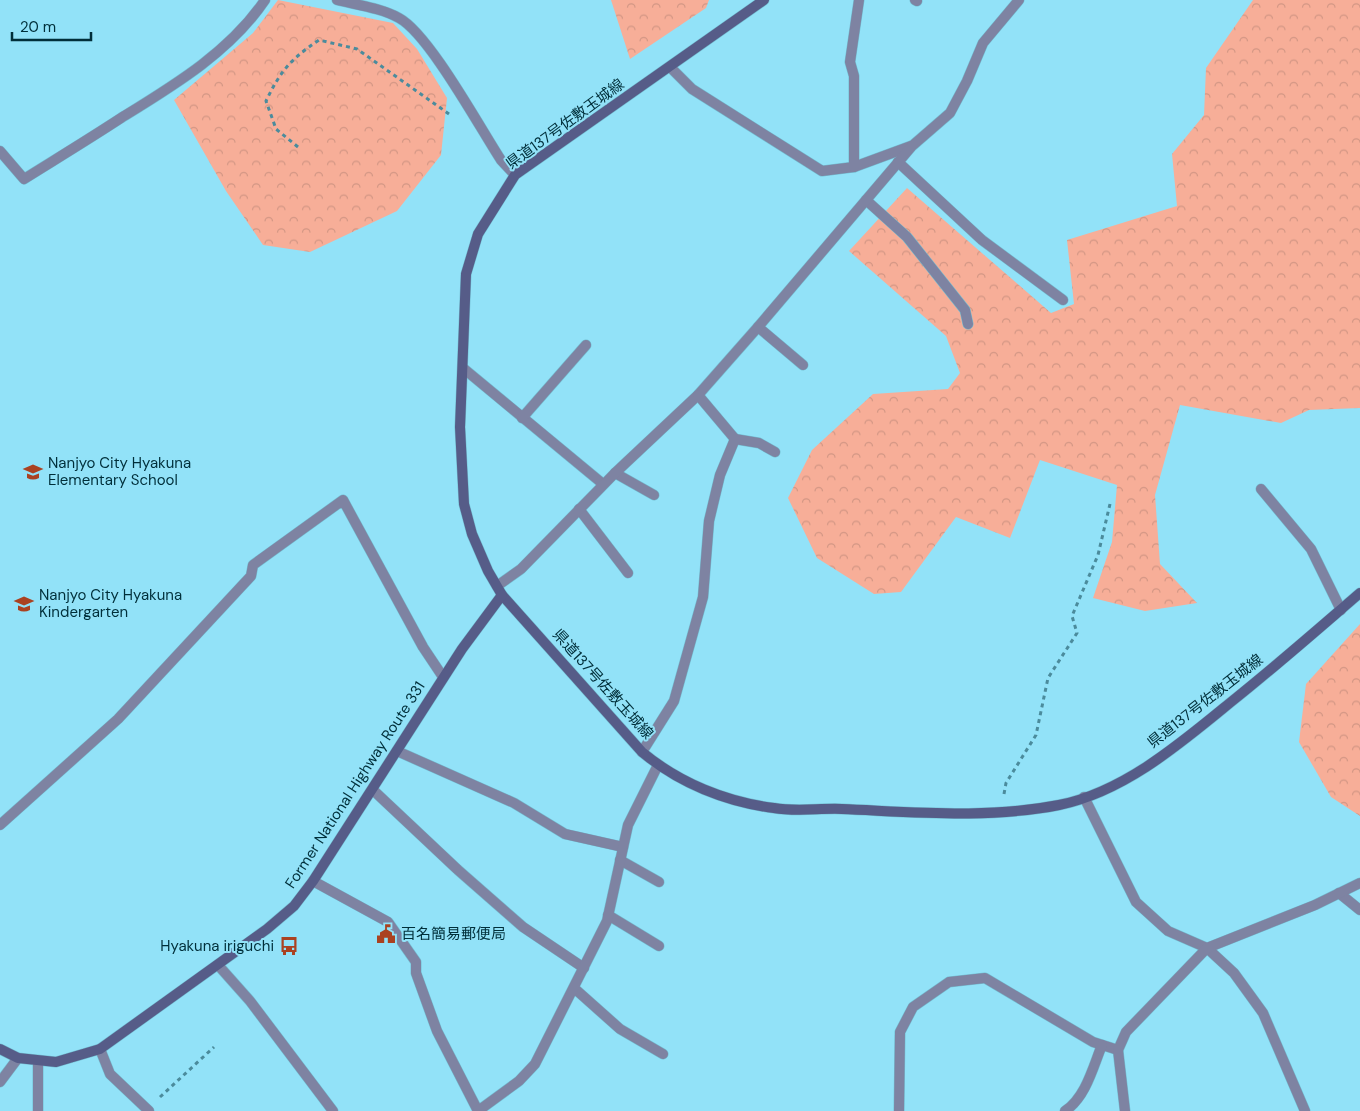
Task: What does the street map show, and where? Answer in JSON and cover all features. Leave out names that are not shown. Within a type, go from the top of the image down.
[{"type":"main road","name":"県道137号佐敷玉城線","points":[[764,0],[515,175],[484,222],[472,247],[466,274],[460,427],[464,504],[472,534],[500,591],[642,752],[658,765],[678,777],[715,794],[774,809],[986,814],[1060,804],[1084,798],[1121,781],[1183,741],[1360,593]]},
{"type":"main road","name":"Former National Highway Route 331","points":[[0,1050],[18,1058],[56,1062],[100,1049],[147,1018],[274,924],[294,906],[313,881],[373,790],[443,677],[500,591]]},
{"type":"street","points":[[0,151],[24,179],[166,90],[199,66],[239,32],[265,0]]},
{"type":"street","points":[[337,0],[368,7],[400,19],[426,43],[501,160],[515,175]]},
{"type":"street","points":[[854,167],[854,76],[850,62],[859,0]]},
{"type":"street","points":[[500,591],[615,473],[698,395],[912,146],[950,113],[967,81],[983,43],[1019,0]]},
{"type":"street","points":[[670,67],[692,89],[822,171],[854,167],[912,146]]},
{"type":"street","points":[[898,162],[982,240],[1063,300]]},
{"type":"street","points":[[866,200],[907,237],[965,310],[968,324]]},
{"type":"street","points":[[758,327],[803,365]]},
{"type":"street","points":[[522,418],[586,346]]},
{"type":"street","points":[[463,368],[604,484]]},
{"type":"street","points":[[698,395],[735,439],[759,442],[775,452]]},
{"type":"street","points":[[642,752],[674,701],[703,597],[709,521],[720,475],[735,439]]},
{"type":"street","points":[[615,473],[654,495]]},
{"type":"street","points":[[1261,489],[1311,549],[1341,610]]},
{"type":"street","points":[[0,824],[118,719],[251,576],[253,566],[343,500],[422,647],[443,677]]},
{"type":"street","points":[[579,509],[628,573]]},
{"type":"street","points":[[397,751],[514,803],[565,834],[623,847]]},
{"type":"street","points":[[313,881],[388,922],[416,962],[416,973],[437,1031],[478,1111],[519,1081],[535,1064],[584,968],[608,915],[628,825],[658,765]]},
{"type":"street","points":[[373,790],[522,927],[584,968]]},
{"type":"street","points":[[1084,798],[1136,902],[1168,931],[1206,948],[1234,973],[1263,1013],[1305,1111]]},
{"type":"street","points":[[620,860],[659,882]]},
{"type":"street","points":[[1125,1111],[1118,1050],[1126,1032],[1206,948],[1315,905],[1360,883]]},
{"type":"street","points":[[1339,892],[1360,910]]},
{"type":"street","points":[[608,915],[659,946]]},
{"type":"street","points":[[218,965],[250,1001],[334,1111]]},
{"type":"street","points":[[899,1111],[900,1032],[913,1008],[949,982],[985,978],[1093,1042],[1118,1050]]},
{"type":"street","points":[[574,988],[620,1029],[663,1054]]},
{"type":"street","points":[[1066,1111],[1072,1106],[1086,1085],[1102,1045]]},
{"type":"street","points":[[100,1049],[110,1074],[148,1110]]},
{"type":"street","points":[[0,1082],[18,1058]]},
{"type":"street","points":[[38,1061],[38,1111]]},
{"type":"path","points":[[298,147],[276,129],[266,101],[276,80],[294,58],[319,40],[358,48],[453,116],[480,127]]},
{"type":"path","points":[[1000,812],[1006,782],[1036,735],[1048,678],[1078,633],[1072,616],[1098,556],[1110,504]]},
{"type":"path","points":[[148,1110],[214,1047]]},
{"type":"green space","points":[[278,0],[393,23],[417,49],[447,98],[441,155],[397,211],[310,252],[263,245],[226,191],[174,100],[253,33]]},
{"type":"green space","points":[[611,0],[709,0],[706,8],[630,59]]},
{"type":"green space","points":[[1253,0],[1360,0],[1360,408],[1309,410],[1281,423],[1180,405],[1155,495],[1160,564],[1197,603],[1145,611],[1093,598],[1112,542],[1117,485],[1040,460],[1010,538],[956,517],[901,592],[874,594],[817,558],[788,498],[812,450],[873,394],[948,389],[960,373],[946,336],[849,251],[907,188],[1051,313],[1074,304],[1067,240],[1177,206],[1172,154],[1204,115],[1206,68]]},
{"type":"green space","points":[[1360,624],[1360,816],[1331,797],[1299,742],[1306,684]]},
{"type":"place","name":"Nanjyo City Hyakuna Elementary School","points":[[33,472]]},
{"type":"place","name":"Nanjyo City Hyakuna Kindergarten","points":[[24,604]]},
{"type":"place","name":"百名簡易郵便局","points":[[386,934]]},
{"type":"place","name":"Hyakuna iriguchi","points":[[289,946]]}]
